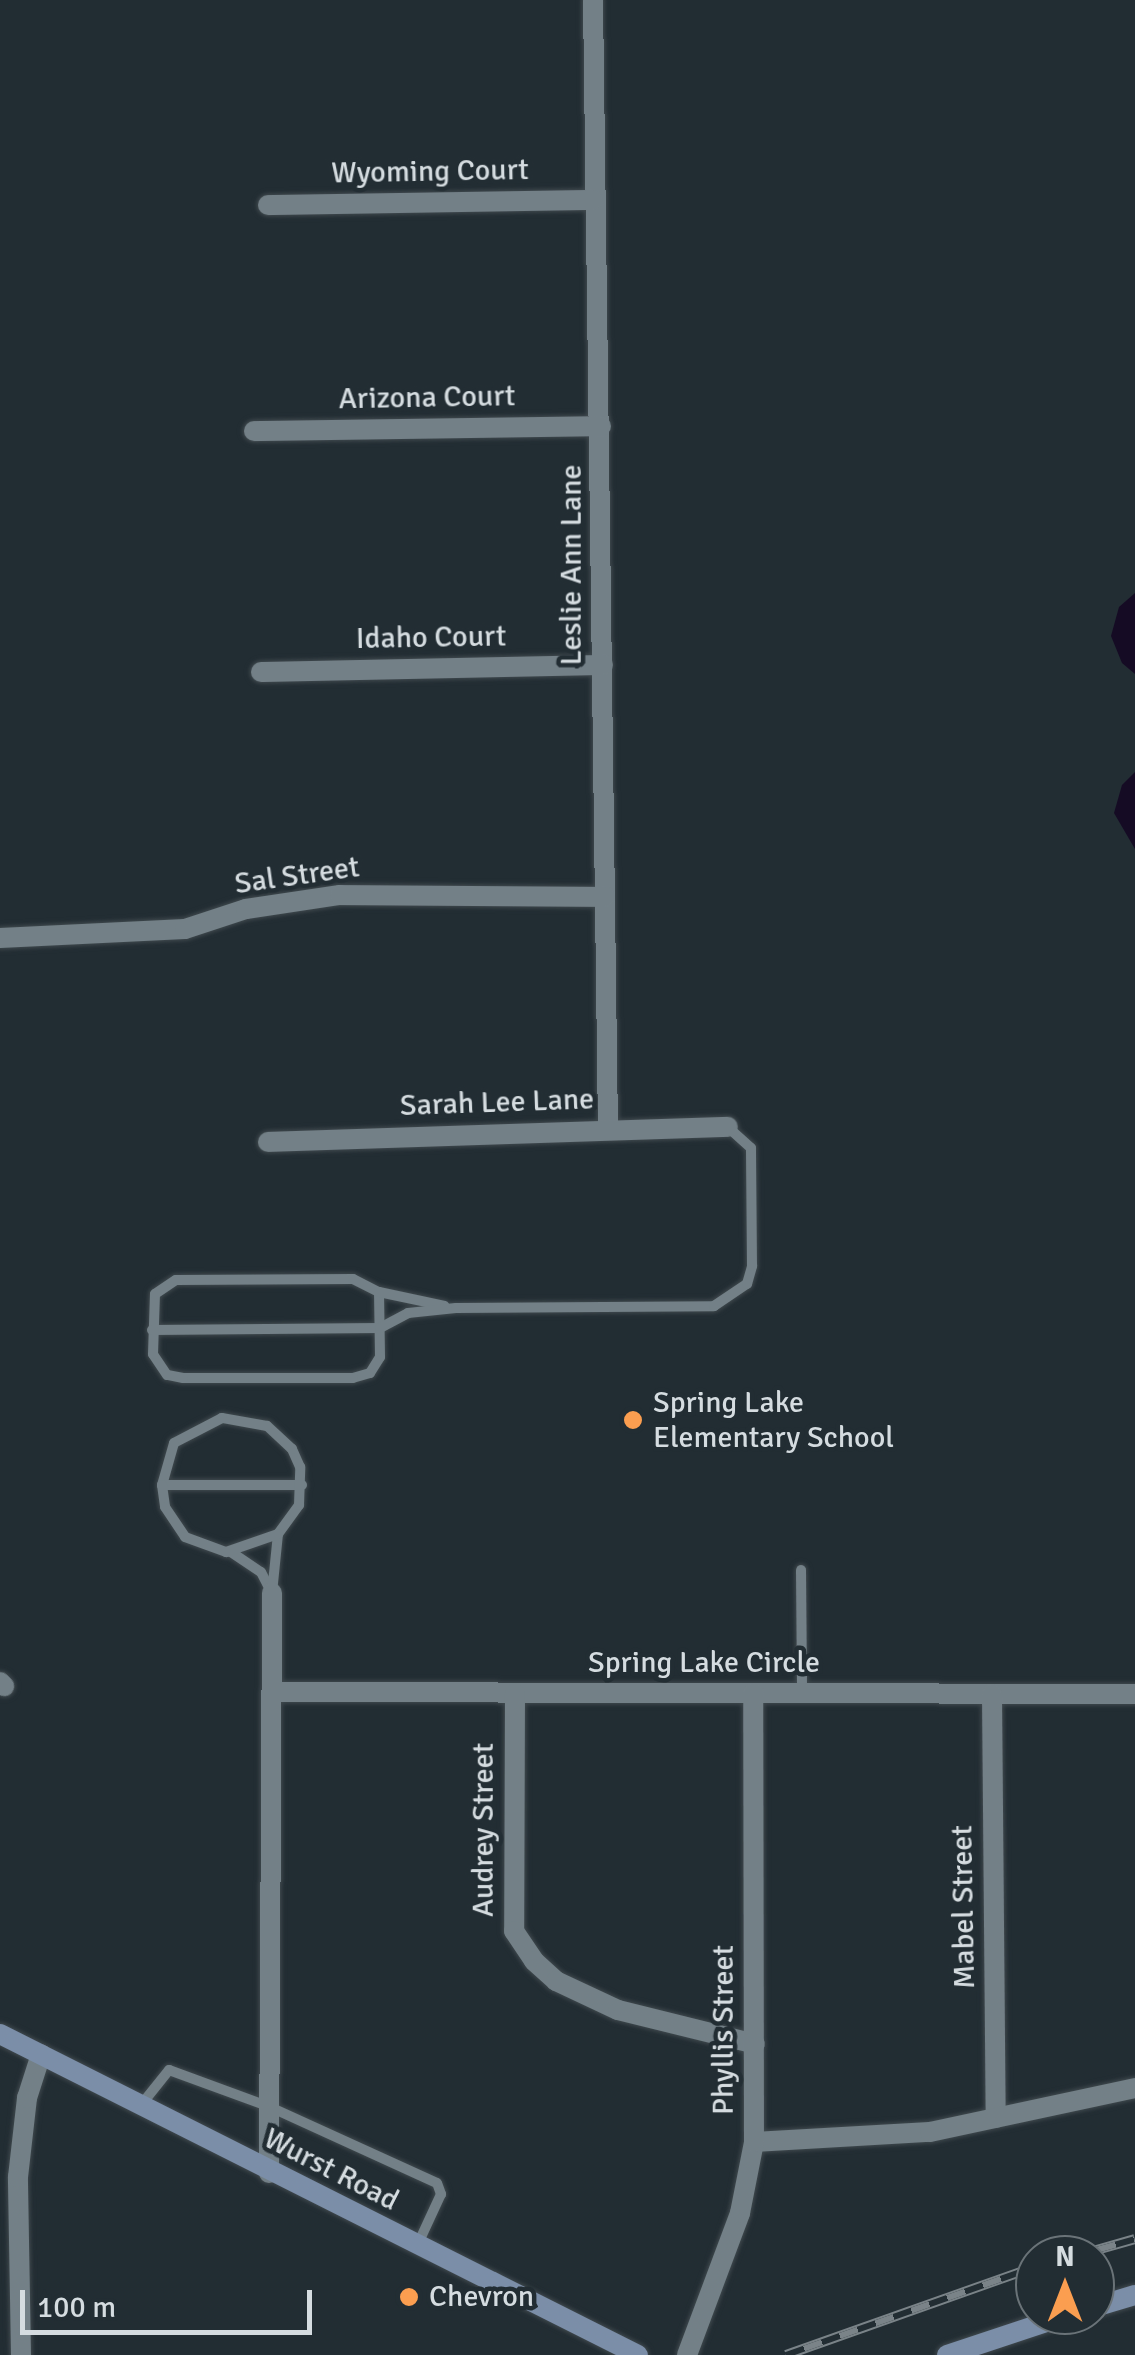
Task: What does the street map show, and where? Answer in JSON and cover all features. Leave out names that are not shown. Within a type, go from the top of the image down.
[{"type":"street","name":"Leslie Ann Lane","points":[[592,0],[608,1129]]},
{"type":"street","name":"Wyoming Court","points":[[268,205],[593,200]]},
{"type":"street","name":"Arizona Court","points":[[254,431],[601,426]]},
{"type":"street","name":"Idaho Court","points":[[261,672],[603,664]]},
{"type":"street","name":"Sal Street","points":[[0,938],[185,929],[246,909],[340,895],[605,897]]},
{"type":"street","name":"Sarah Lee Lane","points":[[268,1142],[728,1127]]},
{"type":"street","points":[[269,2172],[272,1592]]},
{"type":"street","name":"Spring Lake Circle","points":[[273,1692],[1135,1694]]},
{"type":"street","name":"Audrey Street","points":[[514,1693],[514,1931],[534,1961],[556,1981],[618,2010],[755,2044]]},
{"type":"street","name":"Phyllis Street","points":[[686,2355],[740,2212],[754,2142],[753,1694]]},
{"type":"street","name":"Mabel Street","points":[[992,1694],[996,2118]]},
{"type":"street","name":"Wurst Road","points":[[0,2034],[638,2355]]},
{"type":"street","points":[[20,2355],[18,2177],[27,2098],[41,2054]]},
{"type":"street","points":[[754,2142],[930,2132],[1135,2088]]},
{"type":"street","points":[[948,2355],[1015,2332]]},
{"type":"lane","points":[[152,1330],[380,1328],[408,1313],[456,1308],[714,1306],[734,1297],[752,1266],[751,1148],[728,1127]]},
{"type":"lane","points":[[379,1292],[380,1356],[370,1373],[354,1378],[167,1376],[158,1367],[152,1330],[155,1294],[176,1280],[354,1279],[379,1292],[456,1308]]},
{"type":"lane","points":[[222,1418],[249,1420],[285,1439],[302,1485],[299,1504],[278,1534],[272,1592],[261,1572],[230,1552],[185,1537],[165,1508],[162,1486],[174,1443],[222,1418]]},
{"type":"lane","points":[[162,1486],[302,1485]]},
{"type":"lane","points":[[230,1552],[278,1534]]},
{"type":"lane","points":[[801,1570],[802,1694]]},
{"type":"lane","points":[[141,2106],[169,2070],[270,2107],[437,2183],[441,2194],[417,2246]]},
{"type":"shaded area","points":[[1135,593],[1135,674],[1122,663],[1111,636],[1119,607]]},
{"type":"shaded area","points":[[1135,772],[1135,849],[1114,813],[1122,785]]},
{"type":"railway","points":[[1115,2245],[1135,2239]]},
{"type":"railway","points":[[786,2355],[1015,2274]]},
{"type":"place","name":"Spring Lake Elementary School","points":[[633,1420]]},
{"type":"place","name":"Chevron","points":[[409,2297]]}]
